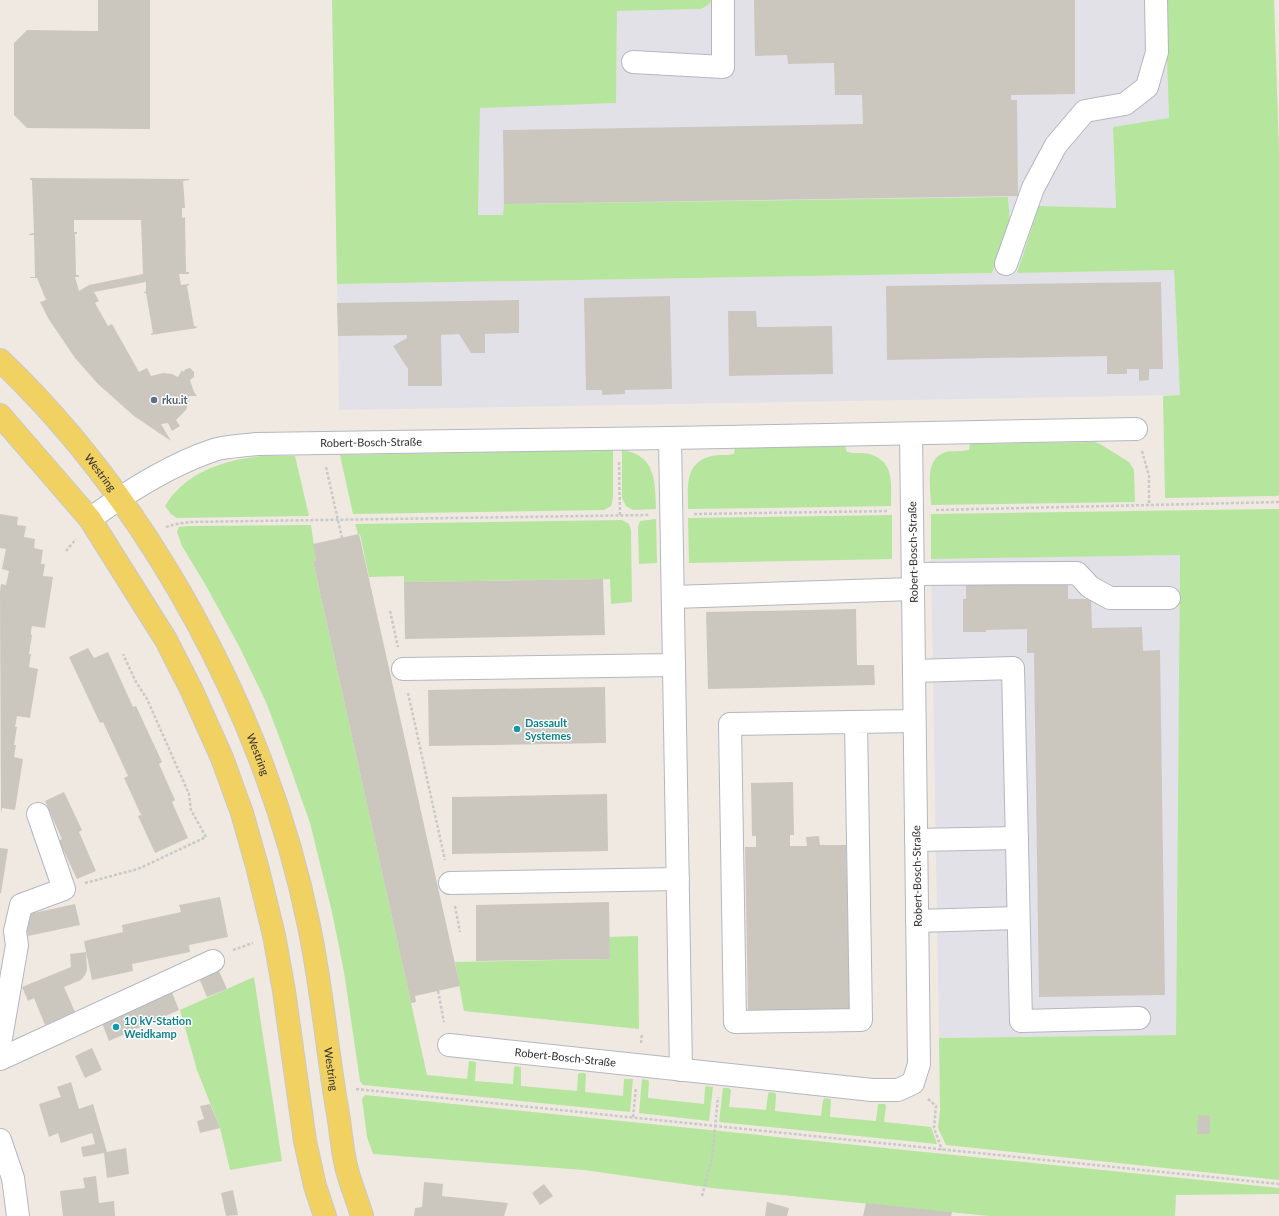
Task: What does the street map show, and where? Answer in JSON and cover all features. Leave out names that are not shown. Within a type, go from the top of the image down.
[{"type":"main road","name":"Westring","points":[[0,360],[43,403],[86,454],[145,534],[196,621],[222,671],[253,742],[292,856],[308,923],[318,972],[334,1092],[346,1166],[362,1216]]},
{"type":"main road","points":[[2,420],[90,519],[166,640],[192,691],[222,758],[242,813],[274,935],[284,991],[305,1141],[315,1186],[325,1216]]},
{"type":"street","points":[[633,62],[723,66],[723,0]]},
{"type":"street","points":[[1006,264],[1033,188],[1056,145],[1085,111],[1125,104],[1147,87],[1158,52],[1156,0]]},
{"type":"street","name":"Robert-Bosch-Straße","points":[[90,519],[119,498],[192,458],[216,450],[257,444],[1136,429]]},
{"type":"street","name":"Robert-Bosch-Straße","points":[[449,1045],[872,1090],[898,1090],[913,1083],[919,1064],[911,434]]},
{"type":"street","points":[[670,438],[681,1070]]},
{"type":"street","points":[[673,597],[913,581],[1077,573],[1090,587],[1110,598],[1169,598]]},
{"type":"street","points":[[403,669],[674,665]]},
{"type":"street","points":[[914,670],[1013,668],[1021,1021],[1139,1018]]},
{"type":"street","points":[[856,722],[861,1020],[735,1022],[730,724],[914,721]]},
{"type":"street","points":[[0,1044],[17,945],[15,932],[21,905],[64,888],[38,814]]},
{"type":"street","points":[[916,840],[1017,838]]},
{"type":"street","points":[[450,883],[678,879]]},
{"type":"street","points":[[917,921],[1018,918]]},
{"type":"street","points":[[0,1059],[56,1041],[213,961]]},
{"type":"street","points":[[0,1140],[13,1178],[18,1216]]},
{"type":"path","points":[[1136,429],[1149,476],[1149,505]]},
{"type":"path","points":[[618,439],[620,516]]},
{"type":"path","points":[[321,443],[342,538]]},
{"type":"path","points":[[145,534],[176,524],[190,522],[620,516],[1279,502]]},
{"type":"path","points":[[390,610],[460,932]]},
{"type":"path","points":[[64,888],[138,869],[206,837],[191,810],[189,794],[147,699],[136,682],[123,654]]},
{"type":"path","points":[[213,961],[225,953],[274,935]]},
{"type":"path","points":[[438,991],[449,1045]]},
{"type":"path","points":[[702,1196],[712,1158],[720,1074]]},
{"type":"path","points":[[913,1083],[936,1106],[934,1128],[942,1150]]},
{"type":"path","points":[[334,1092],[359,1089],[1279,1184]]},
{"type":"shaded area","points":[[712,0],[1165,0],[1169,119],[1113,127],[1116,208],[1039,206],[1017,273],[1174,270],[1180,395],[339,410],[337,284],[992,273],[1010,222],[1008,197],[504,204],[504,215],[478,215],[480,107],[616,103],[617,11],[701,9],[708,5]]},
{"type":"shaded area","points":[[1180,555],[1176,1035],[939,1038],[931,559]]},
{"type":"green space","points":[[332,0],[712,0],[708,5],[701,9],[617,11],[616,103],[480,108],[478,215],[503,215],[504,204],[1008,197],[1010,222],[992,273],[337,284]]},
{"type":"green space","points":[[1165,0],[1274,0],[1279,150],[1279,495],[1277,496],[1165,498],[1163,396],[1180,395],[1174,270],[1017,273],[1039,206],[1116,208],[1113,127],[1169,118]]},
{"type":"green space","points":[[1095,442],[1129,462],[1134,470],[1135,502],[931,505],[931,469],[933,462],[943,453],[969,450],[970,444]]},
{"type":"green space","points":[[845,446],[847,452],[869,454],[877,457],[883,462],[890,474],[891,506],[688,509],[688,484],[690,476],[696,464],[703,459],[715,455],[734,454],[735,448]]},
{"type":"green space","points":[[613,450],[613,498],[611,506],[604,510],[353,514],[340,455]]},
{"type":"green space","points":[[622,450],[642,457],[647,463],[654,479],[656,509],[633,510],[626,506],[622,498]]},
{"type":"green space","points":[[262,456],[295,456],[309,516],[177,518],[171,514],[165,506],[173,494],[194,476],[220,465]]},
{"type":"green space","points":[[1279,509],[1279,1180],[946,1145],[938,1128],[940,1110],[939,1038],[1176,1035],[1180,555],[931,559],[931,514]]},
{"type":"green space","points":[[892,515],[892,559],[689,563],[688,518]]},
{"type":"green space","points":[[656,519],[657,563],[639,564],[638,527],[640,521]]},
{"type":"green space","points":[[622,520],[629,524],[631,530],[632,602],[611,604],[610,579],[404,582],[404,576],[369,577],[360,534],[358,534],[355,524]]},
{"type":"green space","points":[[311,525],[316,560],[313,561],[427,1075],[467,1079],[469,1061],[476,1062],[475,1081],[513,1084],[515,1066],[521,1067],[521,1086],[577,1091],[578,1074],[585,1073],[585,1092],[623,1096],[624,1079],[633,1079],[630,1112],[363,1085],[360,1081],[344,972],[332,912],[310,823],[266,702],[239,646],[182,546],[177,532],[179,527],[190,526]]},
{"type":"green space","points":[[638,936],[639,1029],[464,1011],[455,962],[610,959],[609,937]]},
{"type":"green space","points":[[254,977],[282,1161],[230,1170],[220,1128],[197,1070],[180,1010]]},
{"type":"green space","points":[[642,1079],[649,1081],[648,1098],[704,1104],[705,1087],[713,1087],[709,1121],[639,1113]]},
{"type":"green space","points":[[723,1088],[729,1088],[731,1090],[729,1107],[766,1110],[769,1092],[776,1094],[775,1111],[821,1116],[823,1100],[825,1098],[830,1099],[830,1117],[876,1121],[878,1105],[885,1104],[884,1122],[931,1127],[937,1144],[719,1122]]},
{"type":"green space","points":[[365,1095],[1279,1188],[1279,1194],[1176,1195],[1175,1216],[989,1216],[712,1188],[584,1170],[373,1154],[367,1137],[362,1099]]},
{"type":"building","points":[[98,0],[150,0],[150,129],[27,128],[14,115],[14,43],[27,30],[98,31]]},
{"type":"building","points":[[754,0],[1075,0],[1075,94],[1011,95],[1011,100],[1017,100],[1018,196],[504,204],[503,130],[863,124],[862,95],[835,95],[834,63],[788,64],[787,55],[755,56]]},
{"type":"building","points":[[30,178],[189,179],[183,181],[185,208],[182,208],[182,218],[185,217],[186,272],[189,272],[189,274],[179,274],[181,285],[189,284],[187,286],[194,326],[197,328],[151,335],[153,333],[146,293],[144,293],[146,291],[146,282],[94,292],[99,301],[95,303],[108,326],[112,324],[139,372],[147,368],[151,376],[163,373],[172,374],[178,377],[182,370],[183,372],[190,368],[194,372],[194,377],[190,380],[197,396],[189,396],[186,410],[176,420],[180,426],[172,431],[168,423],[161,424],[171,441],[134,416],[98,384],[75,358],[48,318],[40,302],[46,300],[37,278],[30,278],[35,277],[34,235],[29,235],[34,233],[32,180],[30,180]],"holes":[[[74,220],[141,220],[143,274],[89,285],[79,291],[75,277],[79,277],[79,275],[76,275],[75,234],[77,234],[77,232],[74,232]]]},
{"type":"building","points":[[1161,282],[1163,369],[1149,369],[1149,380],[1139,381],[1139,369],[1127,369],[1127,374],[1107,374],[1107,356],[887,360],[886,286]]},
{"type":"building","points":[[670,296],[672,389],[625,390],[625,394],[602,395],[602,390],[586,390],[584,298]]},
{"type":"building","points":[[519,300],[519,333],[485,334],[485,353],[471,353],[459,334],[441,335],[442,386],[408,386],[408,369],[393,346],[407,338],[407,335],[338,336],[337,303]]},
{"type":"building","points":[[728,311],[756,311],[757,327],[832,326],[833,374],[729,376]]},
{"type":"building","points":[[0,514],[18,517],[17,525],[26,526],[24,537],[35,539],[34,548],[43,550],[41,564],[45,564],[43,576],[53,577],[45,628],[32,626],[31,631],[32,635],[29,654],[31,654],[29,667],[38,669],[30,718],[17,716],[15,727],[17,727],[14,757],[23,759],[15,810],[2,808],[1,813],[0,592],[1,584],[6,585],[9,571],[2,569],[6,549],[0,548]]},
{"type":"building","points":[[359,534],[460,986],[415,996],[416,1002],[411,1003],[313,561],[316,560],[313,544]]},
{"type":"building","points":[[603,579],[605,635],[405,639],[404,582]]},
{"type":"building","points":[[1068,580],[1068,599],[1091,599],[1092,628],[1142,627],[1143,651],[1160,650],[1165,995],[1039,997],[1034,653],[1027,653],[1027,629],[963,632],[963,599],[966,599],[966,582]]},
{"type":"building","points":[[856,609],[857,665],[874,665],[875,685],[708,689],[706,612]]},
{"type":"building","points":[[88,648],[94,658],[108,652],[133,707],[136,706],[162,762],[159,764],[175,800],[172,802],[188,838],[155,853],[138,816],[141,815],[124,778],[128,776],[103,722],[100,723],[69,657]]},
{"type":"building","name":"Dassault Systemes","points":[[605,687],[606,743],[429,746],[428,690]]},
{"type":"building","points":[[793,782],[794,835],[790,835],[790,846],[807,846],[806,837],[819,836],[820,845],[846,845],[850,1011],[748,1013],[745,847],[756,847],[756,836],[752,836],[751,783]]},
{"type":"building","points":[[64,792],[82,830],[79,832],[96,871],[77,879],[59,841],[62,839],[45,801]]},
{"type":"building","points":[[607,794],[608,851],[452,854],[452,797]]},
{"type":"building","points":[[0,848],[8,849],[1,893],[0,893]]},
{"type":"building","points":[[220,897],[228,937],[189,945],[190,952],[132,964],[133,971],[92,980],[84,941],[123,932],[122,925],[181,912],[179,905]]},
{"type":"building","points":[[609,902],[610,959],[476,961],[476,905]]},
{"type":"building","points":[[75,904],[80,925],[28,936],[24,915]]},
{"type":"building","points":[[86,952],[87,970],[85,975],[81,980],[64,987],[75,1012],[45,1025],[34,998],[28,1001],[22,987],[71,967],[70,954]]},
{"type":"building","points":[[218,969],[227,989],[207,997],[199,978]]},
{"type":"building","points":[[171,990],[179,1010],[109,1041],[102,1023]]},
{"type":"building","points":[[92,1048],[102,1070],[85,1078],[75,1056]]},
{"type":"building","points":[[71,1082],[79,1109],[93,1104],[107,1152],[126,1148],[129,1174],[107,1178],[104,1153],[83,1157],[81,1147],[95,1144],[92,1133],[61,1143],[58,1133],[49,1137],[39,1104],[61,1097],[57,1087]]},
{"type":"building","points":[[210,1104],[220,1128],[200,1133],[197,1121],[204,1119],[200,1106]]},
{"type":"building","points":[[1198,1115],[1210,1116],[1210,1134],[1197,1134]]},
{"type":"building","points":[[96,1176],[99,1203],[114,1201],[115,1216],[63,1216],[60,1191],[85,1188],[83,1178]]},
{"type":"building","points":[[424,1182],[443,1184],[442,1196],[508,1203],[504,1216],[414,1216],[415,1208],[422,1207]]},
{"type":"building","points":[[544,1184],[553,1196],[540,1205],[532,1193]]},
{"type":"building","points":[[233,1190],[238,1215],[226,1216],[221,1193]]},
{"type":"building","points":[[767,1202],[789,1208],[787,1216],[765,1216]]},
{"type":"building","points":[[866,1203],[952,1212],[951,1216],[863,1216]]},
{"type":"place","name":"rku.it","points":[[154,400]]},
{"type":"place","name":"Dassault Systemes","points":[[517,729]]},
{"type":"place","name":"10 kV-Station Weidkamp","points":[[116,1027]]}]
